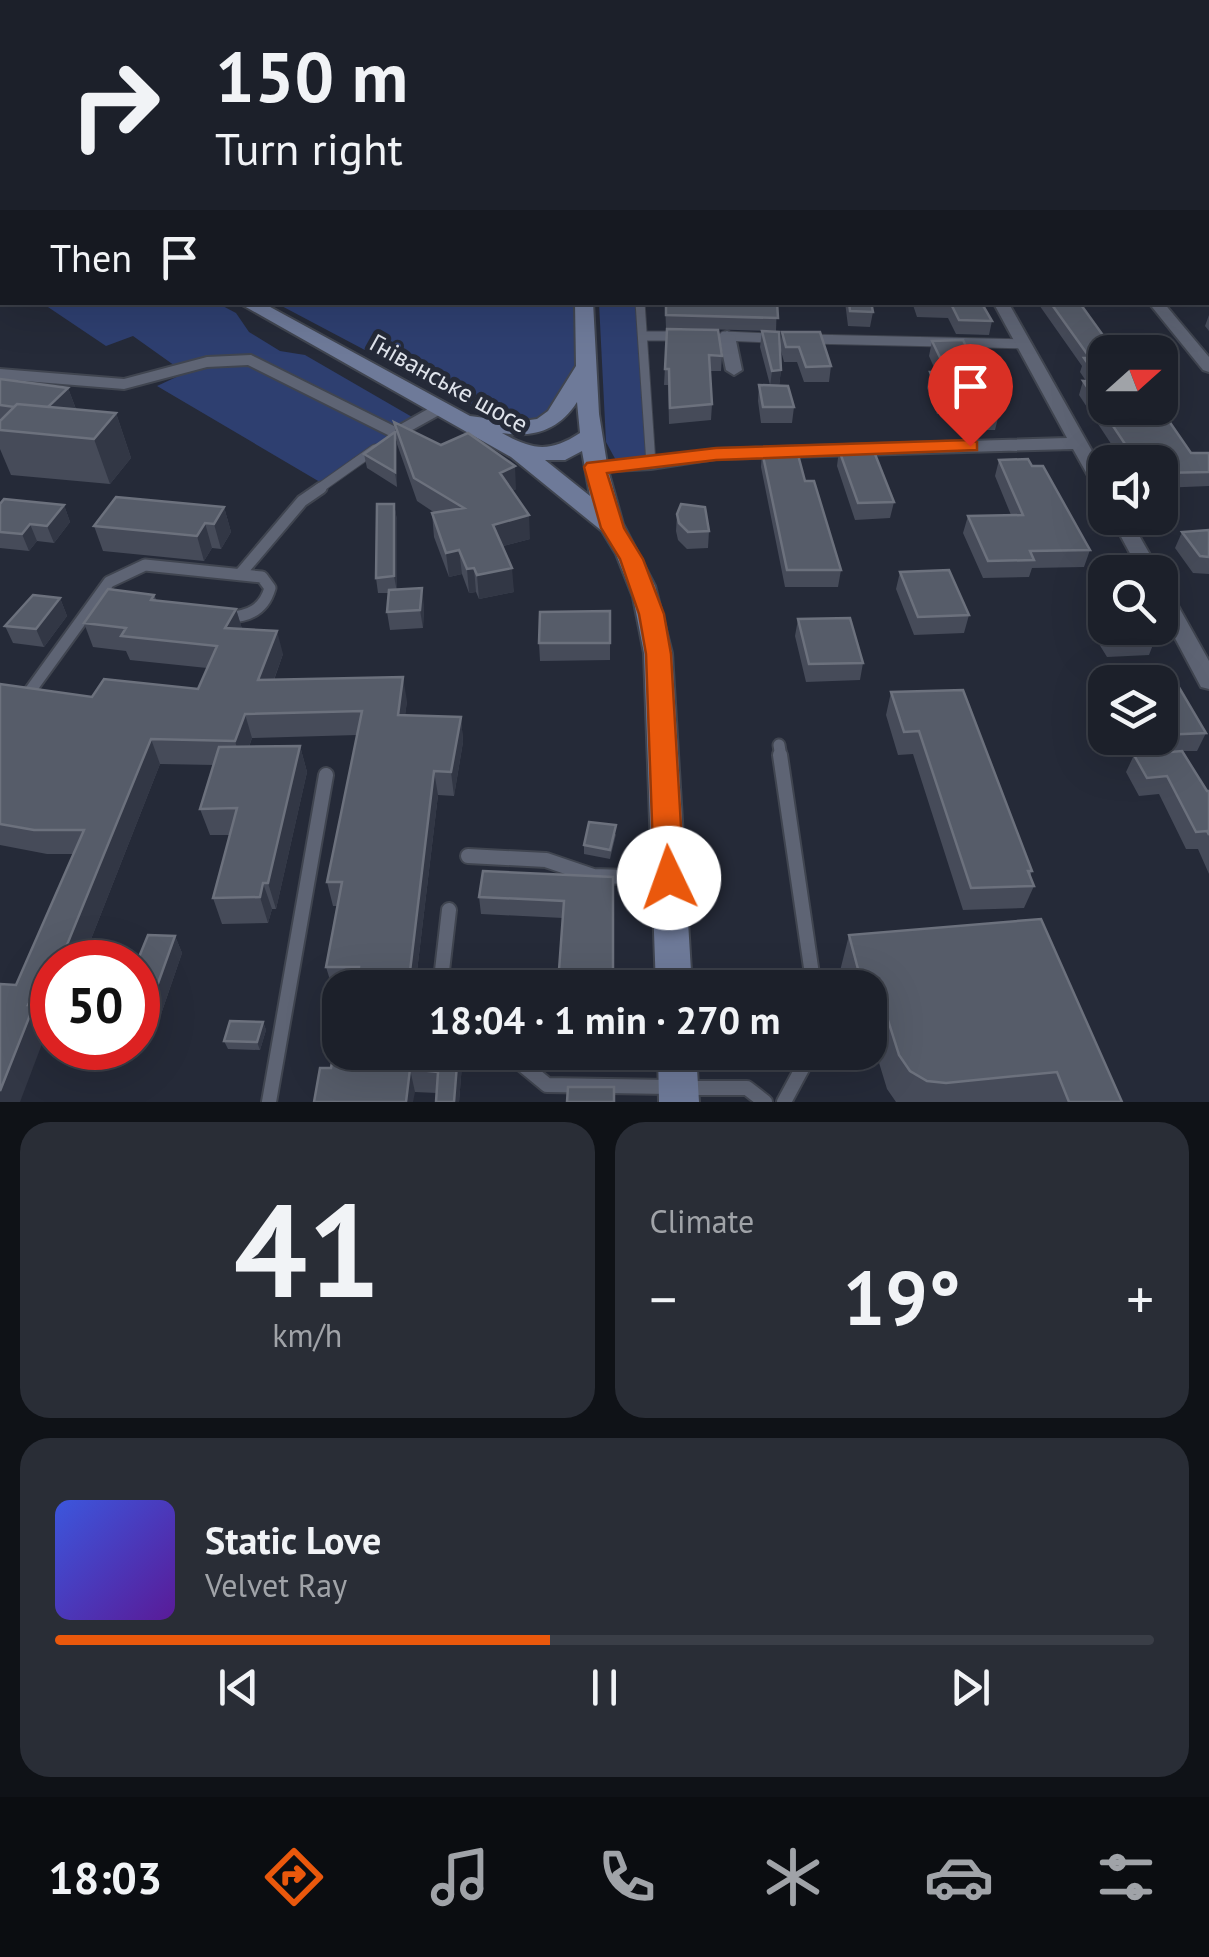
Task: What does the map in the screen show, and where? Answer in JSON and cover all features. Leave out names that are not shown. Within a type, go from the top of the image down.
[{"type":"main road","name":"Гніванське шосе","points":[[251,305],[518,452],[552,474],[612,528]]},
{"type":"main road","points":[[584,305],[595,467],[612,528],[638,575],[652,614],[658,654],[673,970]]},
{"type":"main road","points":[[442,409],[505,427],[546,422],[566,409],[585,361]]},
{"type":"main road","points":[[518,452],[565,453],[590,436]]},
{"type":"street","points":[[1002,305],[1088,459]]},
{"type":"street","points":[[1157,305],[1209,366]]},
{"type":"street","points":[[719,336],[734,370]]},
{"type":"street","points":[[0,374],[124,384],[208,362],[251,360],[396,434],[442,409]]},
{"type":"street","points":[[0,382],[28,375]]},
{"type":"street","points":[[595,467],[716,454],[1079,442]]},
{"type":"street","points":[[1178,624],[1209,681]]},
{"type":"lane","points":[[640,305],[651,464]]},
{"type":"lane","points":[[643,336],[694,336]]},
{"type":"lane","points":[[719,336],[782,338]]},
{"type":"lane","points":[[800,339],[1024,344]]},
{"type":"lane","points":[[241,573],[302,501],[396,434]]},
{"type":"lane","points":[[21,702],[109,582],[145,566],[262,577],[270,588],[268,599],[256,611],[241,618],[223,616]]},
{"type":"lane","points":[[94,602],[113,604]]},
{"type":"lane","points":[[779,745],[811,970]]},
{"type":"lane","points":[[269,1102],[326,776]]},
{"type":"lane","points":[[468,856],[546,860],[593,876],[669,878]]},
{"type":"lane","points":[[442,970],[449,910]]},
{"type":"lane","points":[[528,1070],[547,1086],[678,1081],[747,1088],[765,1102]]},
{"type":"lane","points":[[784,1102],[801,1070]]},
{"type":"shaded area","points":[[45,305],[221,305],[236,313],[249,332],[280,351],[305,355],[419,421],[325,485],[157,386],[185,373],[133,336],[106,346]]},
{"type":"shaded area","points":[[280,305],[584,305],[585,361],[571,398],[533,426],[499,421]]},
{"type":"shaded area","points":[[599,305],[640,305],[651,464],[619,466],[606,442]]},
{"type":"building","points":[[666,305],[777,305],[778,318],[666,315]]},
{"type":"building","points":[[849,305],[872,305],[873,312],[850,311]]},
{"type":"building","points":[[952,305],[983,305],[992,321],[959,320]]},
{"type":"building","points":[[1052,305],[1081,305],[1103,335],[1088,335],[1088,355]]},
{"type":"building","points":[[667,329],[718,330],[722,356],[709,355],[712,404],[670,408],[669,369],[665,369]]},
{"type":"building","points":[[762,331],[779,332],[781,370],[772,371]]},
{"type":"building","points":[[782,332],[820,332],[831,366],[806,367],[799,347],[786,347]]},
{"type":"building","points":[[963,340],[999,414],[971,414],[964,398],[940,398],[930,372],[947,372],[932,341]]},
{"type":"building","points":[[0,379],[68,388],[48,407],[14,407],[0,405]]},
{"type":"building","points":[[759,385],[788,386],[794,407],[763,407]]},
{"type":"building","points":[[17,404],[116,413],[94,439],[0,430],[0,421]]},
{"type":"building","points":[[394,422],[441,445],[468,433],[515,466],[500,473],[529,515],[493,525],[512,568],[477,575],[474,568],[467,569],[459,550],[446,553],[432,513],[464,508],[414,478]]},
{"type":"building","points":[[1112,425],[1172,425],[1191,453],[1209,453],[1209,472],[1178,473],[1178,445],[1126,445]]},
{"type":"building","points":[[395,432],[395,472],[364,454]]},
{"type":"building","points":[[873,449],[894,502],[858,503],[839,450]]},
{"type":"building","points":[[762,451],[797,451],[805,481],[814,481],[841,570],[787,570]]},
{"type":"building","points":[[1028,459],[1032,466],[1043,466],[1090,550],[1030,551],[1034,560],[988,561],[968,516],[1023,515],[999,460]]},
{"type":"building","points":[[116,497],[224,507],[214,524],[205,523],[197,536],[94,526]]},
{"type":"building","points":[[4,499],[64,505],[47,526],[30,524],[22,534],[0,532],[0,504]]},
{"type":"building","points":[[377,504],[394,504],[394,576],[376,578]]},
{"type":"building","points":[[681,504],[705,507],[709,531],[688,532],[679,523]]},
{"type":"building","points":[[1209,530],[1209,557],[1200,556],[1182,532]]},
{"type":"building","points":[[949,570],[969,615],[918,617],[900,572]]},
{"type":"building","points":[[422,588],[420,610],[387,612],[389,590]]},
{"type":"building","points":[[108,589],[154,595],[151,600],[236,609],[225,628],[277,631],[258,680],[403,677],[398,715],[461,717],[451,772],[434,771],[410,970],[326,967],[342,882],[327,882],[362,711],[245,714],[235,741],[151,739],[69,940],[36,940],[84,830],[34,830],[0,824],[0,684],[92,697],[104,679],[198,689],[217,646],[121,636],[126,628],[84,623]]},
{"type":"building","points":[[33,595],[60,598],[36,629],[5,626]]},
{"type":"building","points":[[610,611],[610,643],[539,643],[540,612]]},
{"type":"building","points":[[850,618],[863,663],[809,664],[798,619]]},
{"type":"building","points":[[1178,686],[1206,733],[1178,734]]},
{"type":"building","points":[[963,690],[1032,871],[1028,871],[1034,886],[971,888],[919,731],[904,732],[891,692]]},
{"type":"building","points":[[300,746],[268,883],[263,883],[260,897],[213,898],[237,808],[200,809],[219,747]]},
{"type":"building","points":[[1182,751],[1209,791],[1209,835],[1207,831],[1196,832],[1167,776],[1147,778],[1134,755],[1178,755]]},
{"type":"building","points":[[589,822],[616,825],[610,850],[584,845]]},
{"type":"building","points":[[483,871],[613,877],[613,970],[559,970],[564,901],[479,897]]},
{"type":"building","points":[[1041,919],[1122,1102],[1069,1102],[1057,1072],[946,1083],[927,1081],[910,1071],[899,1055],[887,1017],[887,970],[858,970],[849,935]]},
{"type":"building","points":[[148,935],[175,936],[160,978],[160,940],[146,940]]},
{"type":"building","points":[[30,953],[30,1015],[0,1091],[0,984],[16,985]]},
{"type":"building","points":[[230,1021],[263,1022],[257,1042],[224,1041]]},
{"type":"building","points":[[320,1068],[410,1070],[406,1102],[314,1102]]},
{"type":"building","points":[[419,1070],[457,1070],[454,1102],[436,1102],[438,1072]]},
{"type":"building","points":[[568,1087],[614,1087],[614,1102],[567,1102]]},
{"type":"route","points":[[669,878],[658,654],[652,614],[632,559],[612,528],[595,467],[716,454],[970,446]]}]
